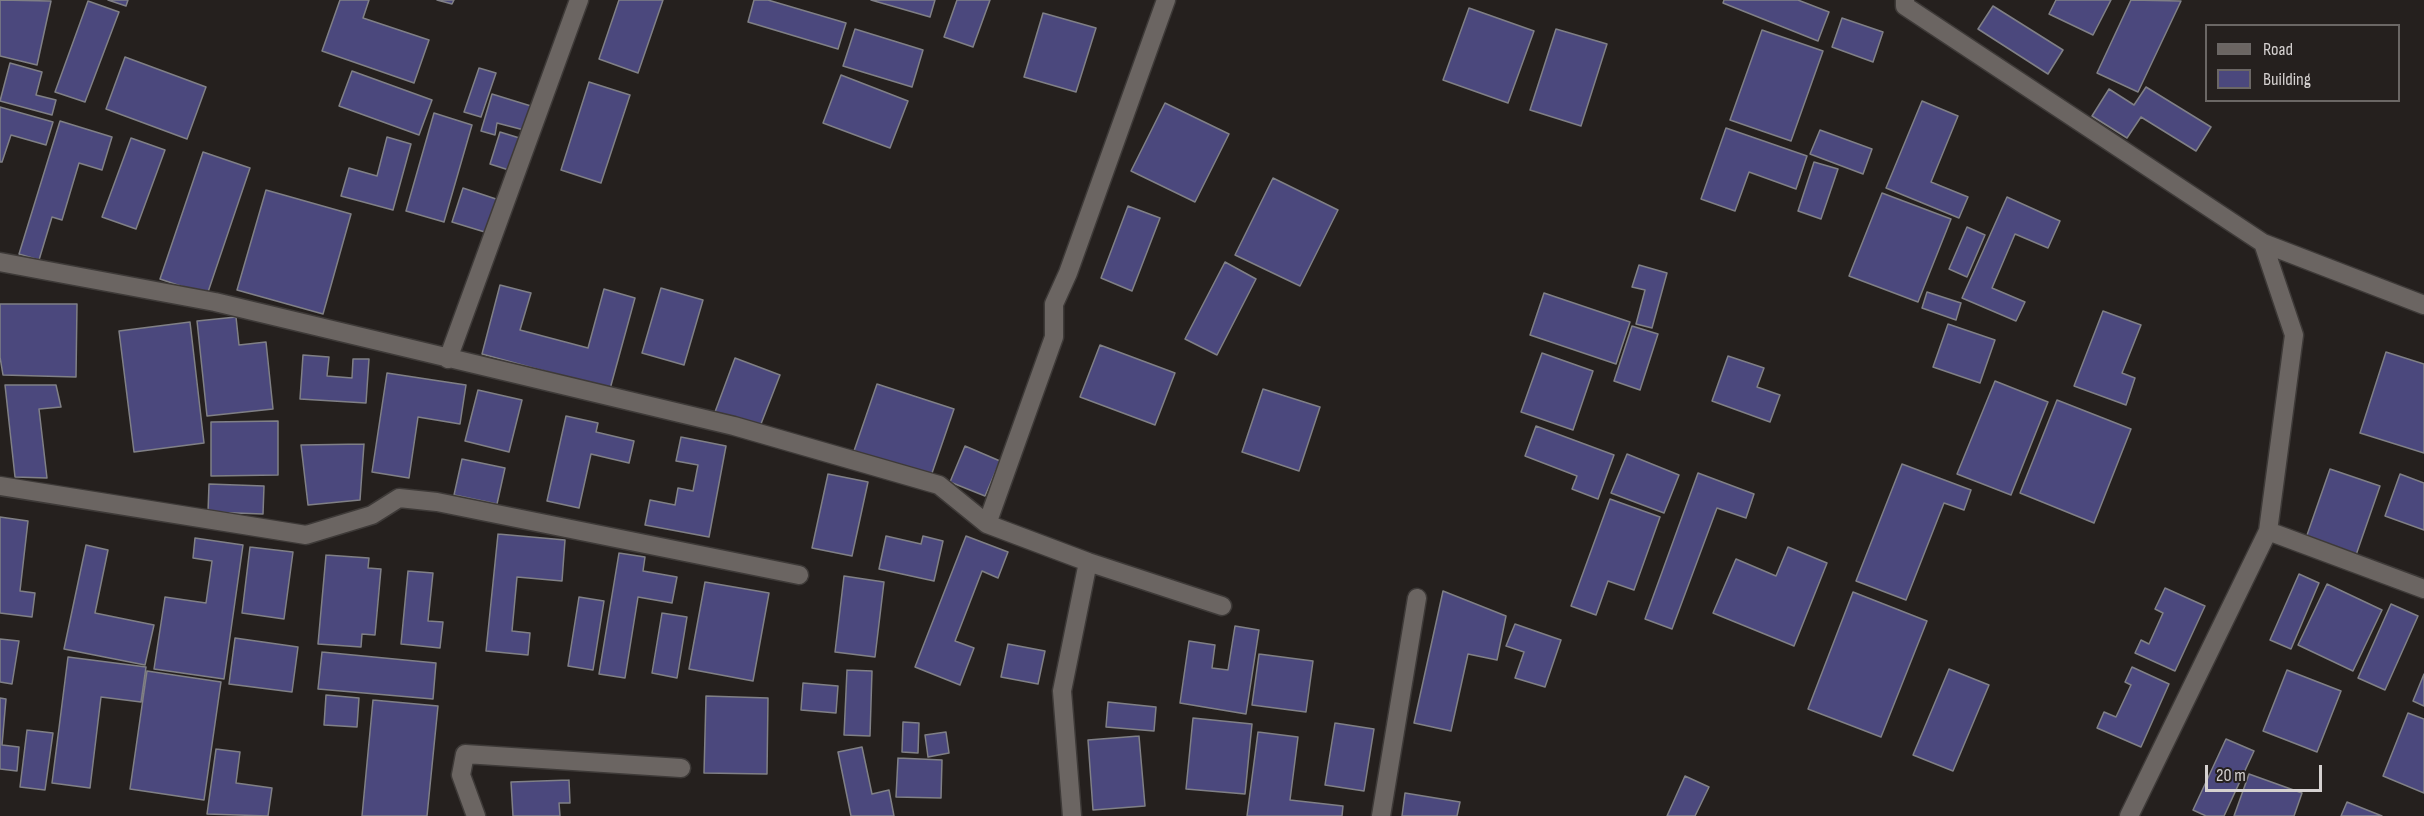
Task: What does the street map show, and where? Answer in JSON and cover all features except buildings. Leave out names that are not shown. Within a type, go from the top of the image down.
[{"type":"street","points":[[448,359],[579,0]]},
{"type":"street","points":[[987,524],[1054,337],[1054,304],[1068,273],[1166,0]]},
{"type":"street","points":[[1900,2],[2262,243],[2424,305]]},
{"type":"street","points":[[2129,816],[2268,531],[2294,335],[2262,243]]},
{"type":"street","points":[[0,262],[215,302],[734,426],[939,485],[987,524],[1088,562],[1222,606]]},
{"type":"street","points":[[0,486],[306,535],[372,515],[399,498],[437,502],[799,575]]},
{"type":"street","points":[[2268,531],[2424,589]]},
{"type":"street","points":[[1072,816],[1062,691],[1088,562]]},
{"type":"street","points":[[1381,816],[1417,598]]},
{"type":"street","points":[[476,816],[461,775],[465,754],[681,768]]}]
